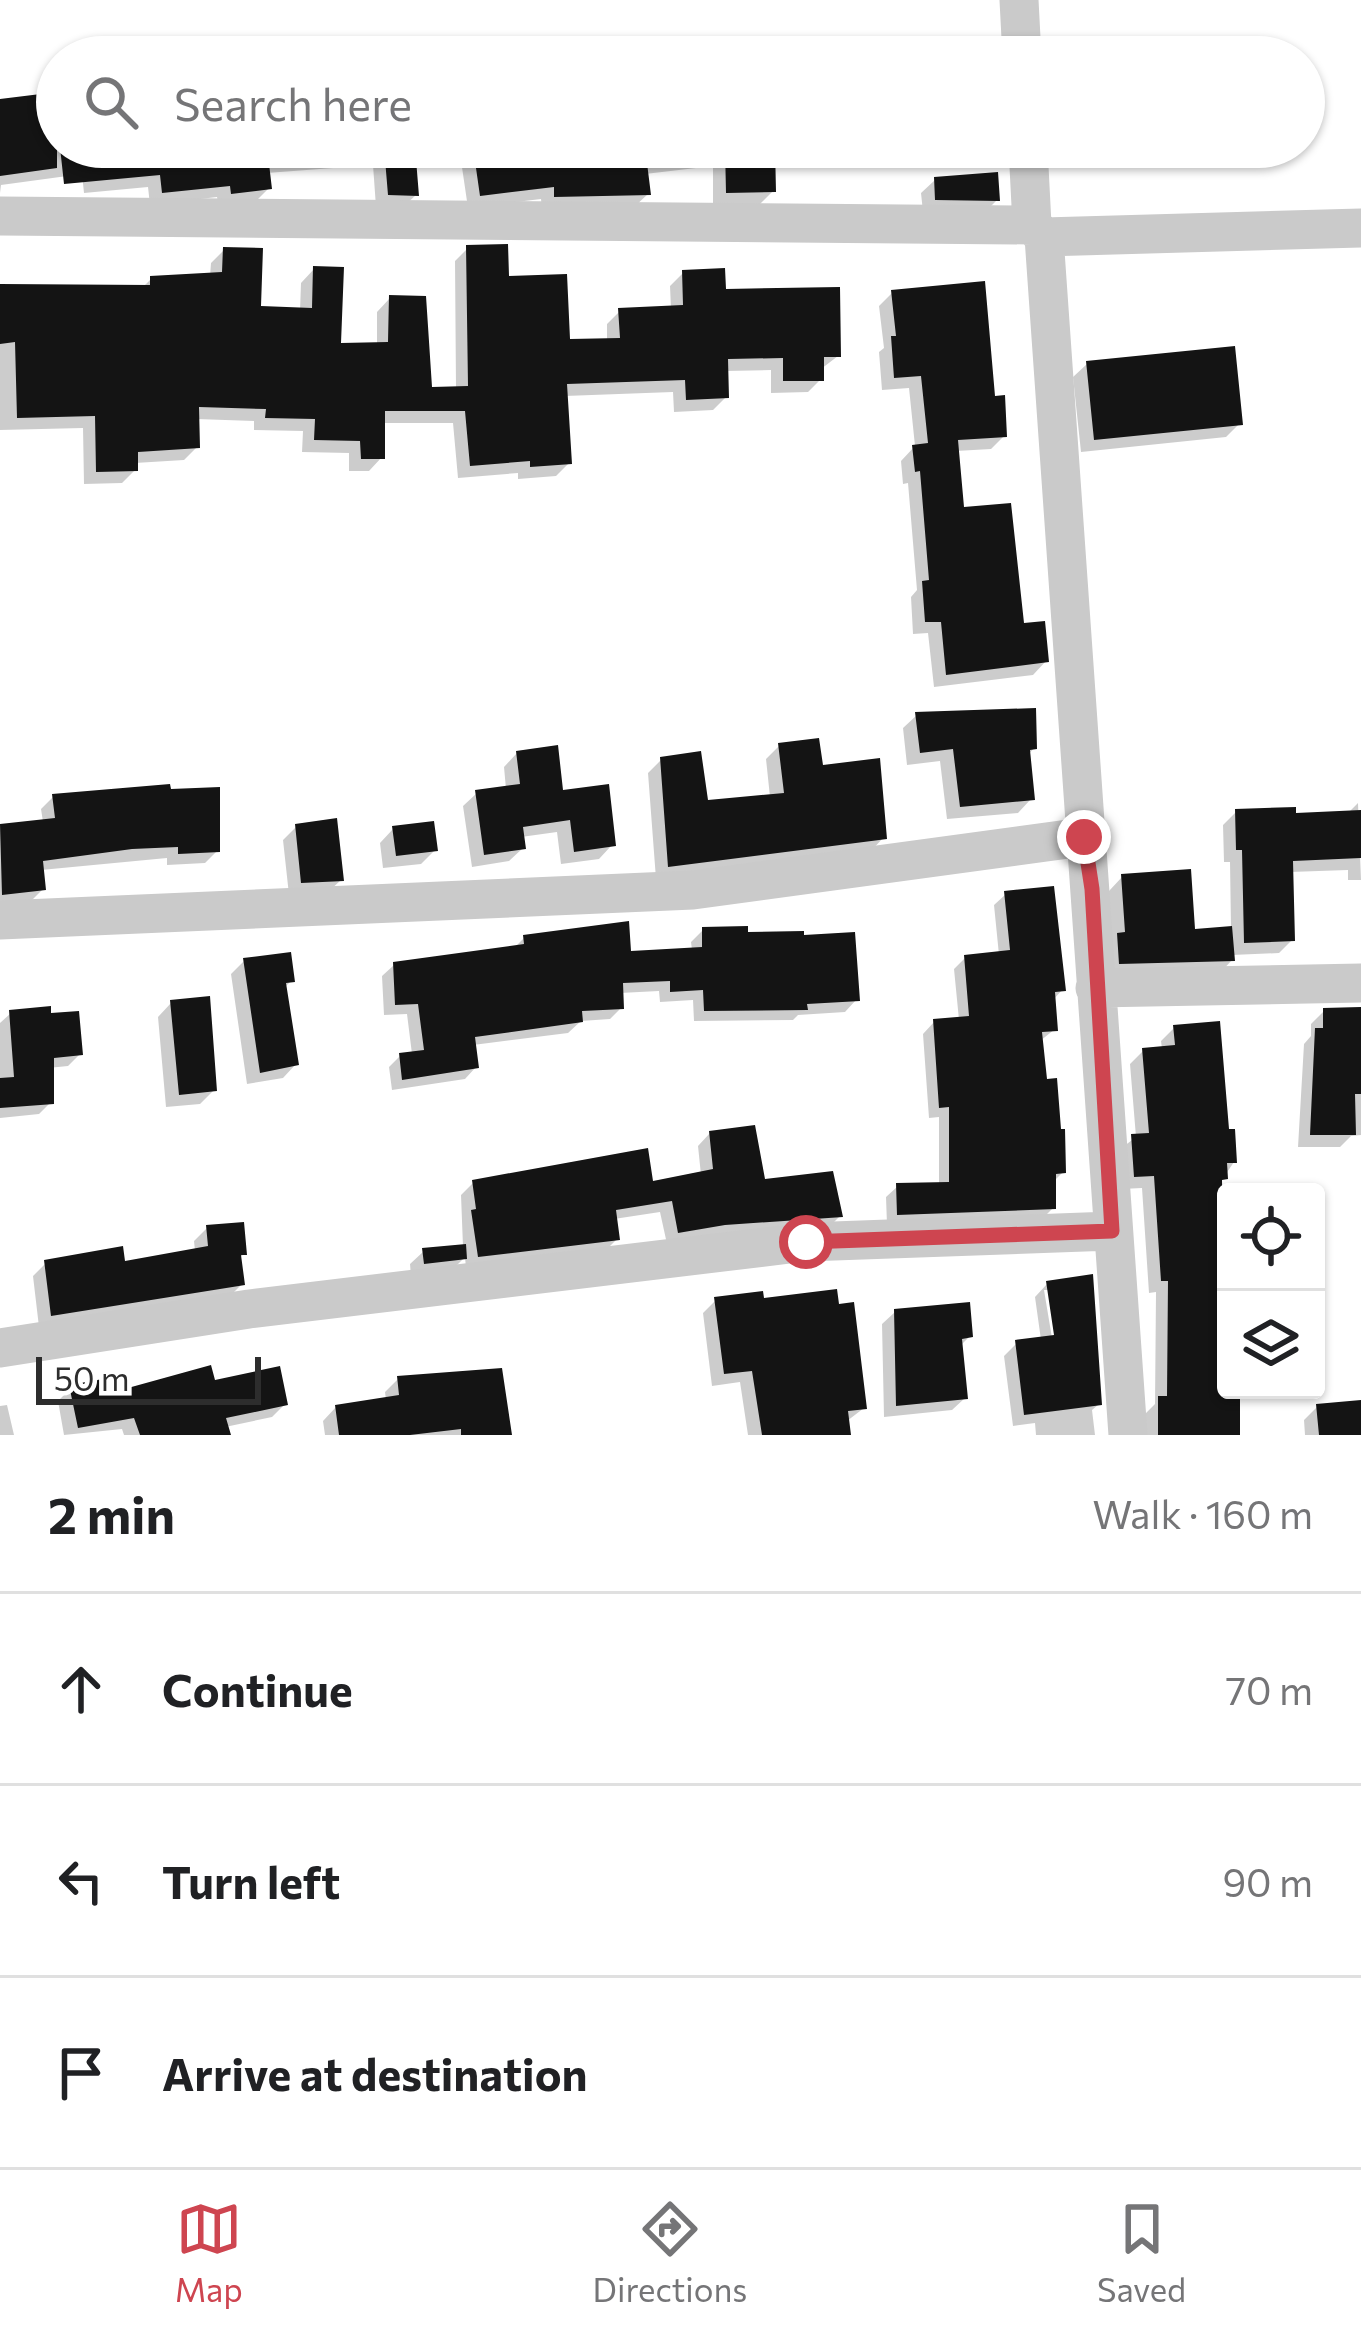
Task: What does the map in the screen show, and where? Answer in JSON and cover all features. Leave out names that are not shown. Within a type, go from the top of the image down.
[{"type":"street","points":[[1019,0],[1021,36]]},
{"type":"street","points":[[1030,168],[1092,889],[1128,1435]]},
{"type":"street","points":[[0,216],[1038,231],[1361,228]]},
{"type":"street","points":[[0,920],[693,890],[1084,837]]},
{"type":"street","points":[[1095,988],[1361,982]]},
{"type":"street","points":[[0,1348],[249,1309],[806,1242],[1112,1231]]},
{"type":"building","points":[[36,95],[36,168],[57,168],[0,176],[0,99]]},
{"type":"building","points":[[62,168],[270,168],[272,189],[231,194],[230,186],[162,193],[160,175],[64,184]]},
{"type":"building","points":[[386,168],[417,168],[419,196],[388,195]]},
{"type":"building","points":[[476,168],[648,168],[651,195],[554,197],[554,187],[480,196]]},
{"type":"building","points":[[725,168],[775,168],[776,192],[726,193]]},
{"type":"building","points":[[998,172],[1000,201],[935,200],[934,177]]},
{"type":"building","points":[[508,244],[509,276],[567,274],[570,339],[620,338],[618,308],[683,305],[682,270],[725,268],[726,289],[840,287],[841,357],[824,357],[824,381],[783,381],[783,358],[728,359],[729,398],[686,400],[685,380],[567,384],[572,464],[530,467],[530,461],[470,466],[465,411],[385,411],[385,459],[361,459],[360,441],[314,440],[315,419],[265,418],[266,409],[199,407],[200,448],[138,452],[138,471],[96,472],[95,416],[17,418],[15,342],[0,344],[0,284],[150,285],[150,276],[222,272],[223,247],[263,248],[261,306],[312,308],[313,266],[344,267],[341,343],[388,342],[389,295],[426,296],[432,387],[468,386],[466,245]]},
{"type":"building","points":[[985,281],[995,396],[1005,395],[1007,437],[958,440],[964,507],[1011,503],[1024,623],[1045,621],[1049,662],[946,675],[941,622],[925,622],[922,581],[929,580],[920,471],[915,472],[912,445],[928,443],[921,376],[894,378],[891,290]]},
{"type":"building","points":[[1235,346],[1243,425],[1094,440],[1086,361]]},
{"type":"building","points":[[1036,708],[1037,749],[1030,750],[1035,800],[960,807],[953,749],[920,753],[915,712]]},
{"type":"building","points":[[819,738],[823,765],[880,758],[887,839],[668,867],[660,757],[701,751],[708,800],[784,793],[778,743]]},
{"type":"building","points":[[558,745],[563,790],[609,784],[616,846],[574,852],[570,820],[523,827],[526,849],[484,855],[475,790],[520,784],[516,751]]},
{"type":"building","points":[[170,784],[171,789],[220,787],[220,852],[132,849],[43,861],[46,890],[2,895],[0,824],[55,818],[52,794]]},
{"type":"building","points":[[1296,807],[1296,813],[1361,810],[1361,858],[1293,861],[1295,941],[1244,943],[1242,850],[1236,850],[1235,809]]},
{"type":"building","points":[[337,818],[344,881],[301,883],[295,824]]},
{"type":"building","points":[[434,821],[438,851],[396,856],[392,826]]},
{"type":"building","points":[[1191,869],[1195,929],[1232,926],[1235,961],[1119,964],[1117,933],[1125,932],[1121,874]]},
{"type":"building","points":[[1054,886],[1066,991],[1055,992],[1058,1031],[1042,1032],[1047,1079],[1057,1078],[1061,1129],[1065,1129],[1066,1173],[1056,1174],[1056,1209],[897,1215],[896,1183],[949,1182],[949,1107],[939,1108],[933,1019],[969,1016],[964,955],[1010,950],[1004,891]]},
{"type":"building","points":[[629,921],[631,951],[702,947],[702,927],[748,926],[748,932],[804,931],[804,935],[855,932],[860,1001],[807,1004],[808,1010],[704,1011],[703,990],[670,992],[670,981],[623,983],[624,1009],[582,1011],[583,1022],[475,1037],[479,1068],[402,1080],[399,1053],[424,1050],[418,1004],[395,1005],[393,962],[524,944],[523,935]]},
{"type":"building","points":[[291,952],[295,982],[286,983],[299,1065],[260,1073],[243,958]]},
{"type":"building","points":[[210,996],[217,1091],[179,1095],[170,1000]]},
{"type":"building","points":[[51,1006],[51,1013],[79,1011],[83,1055],[54,1058],[54,1104],[0,1108],[0,1078],[14,1077],[9,1010]]},
{"type":"building","points":[[1361,1007],[1356,1135],[1310,1135],[1315,1028],[1323,1028],[1323,1008]]},
{"type":"building","points":[[1220,1021],[1229,1129],[1235,1129],[1237,1163],[1227,1163],[1228,1179],[1217,1183],[1217,1399],[1240,1399],[1240,1435],[1158,1435],[1158,1396],[1167,1396],[1168,1281],[1161,1281],[1154,1176],[1134,1177],[1131,1134],[1149,1133],[1142,1048],[1175,1045],[1173,1025]]},
{"type":"building","points":[[755,1125],[765,1179],[833,1171],[843,1217],[678,1233],[672,1201],[616,1210],[620,1240],[478,1257],[472,1180],[648,1148],[653,1181],[713,1169],[709,1131]]},
{"type":"building","points":[[244,1222],[245,1285],[51,1316],[44,1260],[123,1246],[125,1261],[208,1246],[206,1225]]},
{"type":"building","points":[[466,1244],[467,1259],[424,1264],[422,1248]]},
{"type":"building","points":[[1093,1274],[1102,1405],[1024,1415],[1015,1340],[1054,1335],[1046,1281]]},
{"type":"building","points":[[837,1289],[839,1304],[854,1302],[867,1409],[848,1411],[851,1435],[762,1435],[752,1371],[724,1374],[714,1297],[763,1291],[764,1298]]},
{"type":"building","points":[[970,1302],[973,1337],[962,1339],[968,1399],[896,1406],[894,1309]]},
{"type":"building","points":[[211,1365],[215,1380],[280,1366],[288,1405],[226,1418],[231,1435],[140,1435],[134,1418],[78,1428],[69,1385],[114,1377],[117,1391]]},
{"type":"building","points":[[502,1368],[512,1435],[461,1435],[461,1429],[339,1435],[335,1405],[399,1395],[397,1376]]},
{"type":"building","points":[[1361,1400],[1361,1435],[1319,1435],[1316,1404]]},
{"type":"route","points":[[806,1242],[1112,1231],[1092,889],[1084,837]]}]
